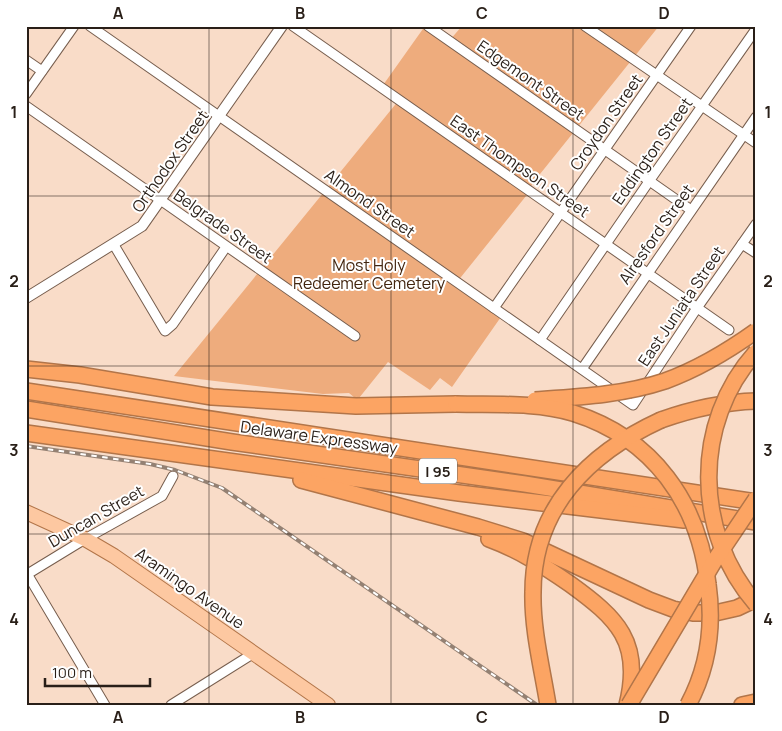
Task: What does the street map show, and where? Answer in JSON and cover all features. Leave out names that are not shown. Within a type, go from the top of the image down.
[{"type":"highway","points":[[26,369],[212,397],[356,406],[456,404],[601,395],[645,387],[665,381],[702,364],[756,331]]},
{"type":"highway","points":[[756,352],[737,378],[720,413],[712,441],[708,471],[710,502],[720,546],[733,573],[756,604]]},
{"type":"highway","name":"Delaware Expressway","points":[[26,391],[756,500]]},
{"type":"highway","points":[[548,705],[535,621],[533,594],[537,550],[546,523],[561,498],[570,486],[595,462],[620,442],[661,420],[712,405],[756,401]]},
{"type":"highway","points":[[456,404],[541,407],[574,414],[606,426],[638,447],[664,472],[685,503],[693,519],[704,556],[710,600],[711,622],[706,661],[688,705]]},
{"type":"highway","name":"Delaware Expressway","points":[[26,409],[232,442],[525,484],[756,522]]},
{"type":"highway","points":[[26,433],[469,494],[756,528]]},
{"type":"highway","points":[[187,455],[313,482],[523,541],[661,605],[683,612],[704,614],[737,608],[756,600]]},
{"type":"highway","points":[[628,705],[715,560],[756,500]]},
{"type":"highway","points":[[407,509],[499,543],[525,555],[551,570],[611,617],[618,626],[628,647],[630,657],[631,690],[628,705]]},
{"type":"highway","points":[[742,705],[756,702]]},
{"type":"main road","name":"Aramingo Avenue","points":[[26,512],[85,538],[328,705]]},
{"type":"street","points":[[26,94],[74,26]]},
{"type":"street","name":"Almond Street","points":[[90,26],[633,405]]},
{"type":"street","name":"Orthodox Street","points":[[26,298],[142,226],[282,26]]},
{"type":"street","name":"East Thompson Street","points":[[293,26],[729,330]]},
{"type":"street","name":"Edgemont Street","points":[[428,26],[691,210]]},
{"type":"street","points":[[585,26],[756,143]]},
{"type":"street","name":"Croydon Street","points":[[494,308],[691,26]]},
{"type":"street","name":"Eddington Street","points":[[540,340],[756,29]]},
{"type":"street","points":[[26,60],[42,71]]},
{"type":"street","name":"Belgrade Street","points":[[26,106],[354,336]]},
{"type":"street","name":"Alresford Street","points":[[582,369],[756,117]]},
{"type":"street","name":"East Juniata Street","points":[[633,405],[697,308],[756,224]]},
{"type":"street","points":[[742,244],[756,254]]},
{"type":"street","points":[[114,245],[165,332],[173,324],[226,247]]},
{"type":"street","name":"Duncan Street","points":[[27,574],[85,538],[162,496],[173,476]]},
{"type":"street","points":[[27,574],[105,705]]},
{"type":"street","points":[[170,705],[254,653]]},
{"type":"green space","name":"Most Holy Redeemer Cemetery","points":[[425,26],[449,41],[462,26],[659,26],[532,184],[530,191],[457,282],[503,314],[452,387],[440,378],[430,390],[388,362],[359,398],[355,398],[349,393],[323,394],[174,376],[399,100],[381,88]]},
{"type":"railway","points":[[26,446],[150,464],[175,470],[222,488],[537,705]]}]
